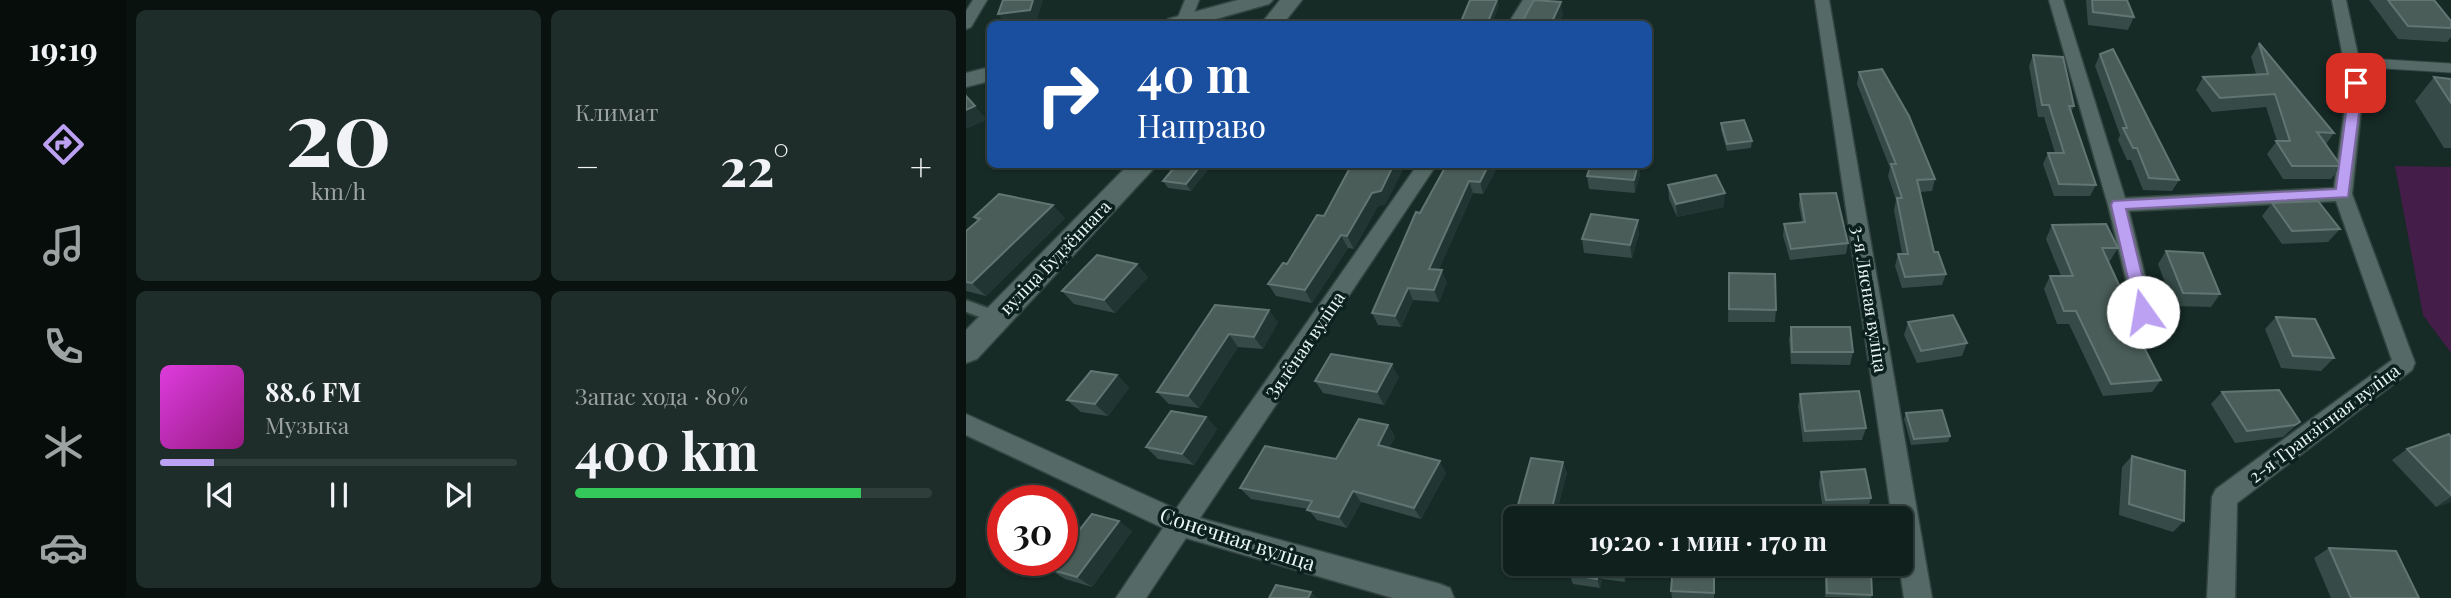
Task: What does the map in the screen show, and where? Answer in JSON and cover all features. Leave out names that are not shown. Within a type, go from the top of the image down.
[{"type":"street","points":[[966,24],[980,0]]},
{"type":"street","points":[[1181,21],[1192,0]]},
{"type":"street","points":[[1187,21],[1262,0]]},
{"type":"street","points":[[1274,21],[1290,0]]},
{"type":"street","points":[[1517,21],[1530,0]]},
{"type":"street","name":"3-я Лясная вуліца","points":[[1822,0],[1918,598]]},
{"type":"street","points":[[2056,0],[2118,205],[2143,312]]},
{"type":"street","name":"2-я Транзітная вуліца","points":[[2221,598],[2225,497],[2404,363],[2343,194],[2356,83],[2339,0]]},
{"type":"street","points":[[966,80],[987,75]]},
{"type":"street","name":"вуліца Будзённага","points":[[966,351],[1141,168]]},
{"type":"street","name":"Зялёная вуліца","points":[[1130,598],[1183,525],[1425,168]]},
{"type":"street","points":[[2118,205],[2343,194]]},
{"type":"street","name":"Сонечная вуліца","points":[[966,424],[1183,525],[1440,598]]},
{"type":"lane","points":[[2352,62],[2451,68]]},
{"type":"lane","points":[[966,306],[997,317]]},
{"type":"shaded area","points":[[2395,166],[2451,167],[2451,353],[2423,315]]},
{"type":"building","points":[[1003,0],[1033,0],[1030,10],[998,14]]},
{"type":"building","points":[[1470,0],[1497,0],[1488,21],[1461,21]]},
{"type":"building","points":[[1534,0],[1561,2],[1552,21],[1523,21]]},
{"type":"building","points":[[2092,0],[2127,0],[2134,17],[2093,12]]},
{"type":"building","points":[[2388,0],[2434,0],[2451,21],[2451,28],[2408,26]]},
{"type":"building","points":[[2259,43],[2334,133],[2317,132],[2341,166],[2292,166],[2276,141],[2290,141],[2275,94],[2220,98],[2203,77],[2268,74]]},
{"type":"building","points":[[2113,49],[2179,180],[2149,178],[2137,148],[2133,148],[2123,128],[2127,128],[2100,54]]},
{"type":"building","points":[[2033,55],[2063,57],[2074,106],[2069,106],[2096,185],[2059,184],[2048,153],[2064,153],[2049,105],[2042,105]]},
{"type":"building","points":[[1882,69],[1909,116],[1935,179],[1917,180],[1934,252],[1938,252],[1946,274],[1905,277],[1898,254],[1908,254],[1897,198],[1902,198],[1891,164],[1896,164],[1859,72]]},
{"type":"building","points":[[2434,77],[2451,79],[2451,103]]},
{"type":"building","points":[[966,96],[975,106],[966,110]]},
{"type":"building","points":[[1744,120],[1752,141],[1727,144],[1721,123]]},
{"type":"building","points":[[1174,168],[1199,168],[1186,184],[1163,181]]},
{"type":"building","points":[[1350,168],[1392,168],[1381,191],[1372,193],[1347,236],[1341,235],[1305,290],[1268,284],[1283,263],[1287,264],[1317,215],[1324,216]]},
{"type":"building","points":[[1445,168],[1487,168],[1480,182],[1469,181],[1429,269],[1442,270],[1434,290],[1408,288],[1395,316],[1372,313],[1416,212],[1420,213]]},
{"type":"building","points":[[1590,168],[1637,168],[1634,180],[1587,176]]},
{"type":"building","points":[[1716,175],[1725,193],[1676,204],[1668,185]]},
{"type":"building","points":[[1836,193],[1848,243],[1791,249],[1784,224],[1805,222],[1800,194]]},
{"type":"building","points":[[999,194],[1053,205],[972,283],[966,282],[966,231],[980,219],[974,217]]},
{"type":"building","points":[[2318,201],[2340,229],[2292,231],[2272,203]]},
{"type":"building","points":[[1591,214],[1638,220],[1630,245],[1582,239]]},
{"type":"building","points":[[2106,224],[2118,248],[2102,248],[2130,309],[2124,309],[2161,380],[2111,384],[2076,311],[2064,311],[2050,276],[2073,276],[2052,225]]},
{"type":"building","points":[[2166,251],[2203,253],[2220,294],[2183,293]]},
{"type":"building","points":[[1097,255],[1137,264],[1104,300],[1062,291]]},
{"type":"building","points":[[1729,273],[1775,274],[1776,310],[1729,309]]},
{"type":"building","points":[[1215,305],[1269,310],[1254,337],[1229,334],[1188,396],[1157,392]]},
{"type":"building","points":[[1953,315],[1967,343],[1921,351],[1908,322]]},
{"type":"building","points":[[2276,317],[2315,319],[2334,358],[2293,356]]},
{"type":"building","points":[[1791,327],[1850,327],[1853,352],[1792,352]]},
{"type":"building","points":[[1331,354],[1392,364],[1377,392],[1315,381]]},
{"type":"building","points":[[1091,371],[1117,375],[1095,404],[1067,400]]},
{"type":"building","points":[[2279,390],[2300,422],[2295,425],[2247,431],[2222,392]]},
{"type":"building","points":[[1859,391],[1866,428],[1805,431],[1800,394]]},
{"type":"building","points":[[1942,410],[1950,436],[1914,439],[1906,413]]},
{"type":"building","points":[[1171,411],[1206,417],[1182,454],[1146,447]]},
{"type":"building","points":[[1359,419],[1388,425],[1378,445],[1440,461],[1414,508],[1353,491],[1339,517],[1307,510],[1312,501],[1240,488],[1265,446],[1336,459]]},
{"type":"building","points":[[2449,434],[2451,437],[2451,495],[2407,449]]},
{"type":"building","points":[[2132,456],[2185,471],[2184,521],[2129,504]]},
{"type":"building","points":[[1531,458],[1563,462],[1552,506],[1518,505]]},
{"type":"building","points":[[1865,469],[1871,498],[1826,500],[1821,472]]},
{"type":"building","points":[[1092,514],[1119,521],[1078,576],[1078,532]]},
{"type":"building","points":[[2329,548],[2396,551],[2419,598],[2351,598]]},
{"type":"building","points":[[1672,576],[1714,576],[1714,593],[1671,591]]},
{"type":"building","points":[[1826,576],[1871,576],[1872,595],[1827,593]]},
{"type":"building","points":[[1276,585],[1311,592],[1308,598],[1269,598]]},
{"type":"route","points":[[2143,312],[2118,205],[2343,194],[2356,83]]}]
